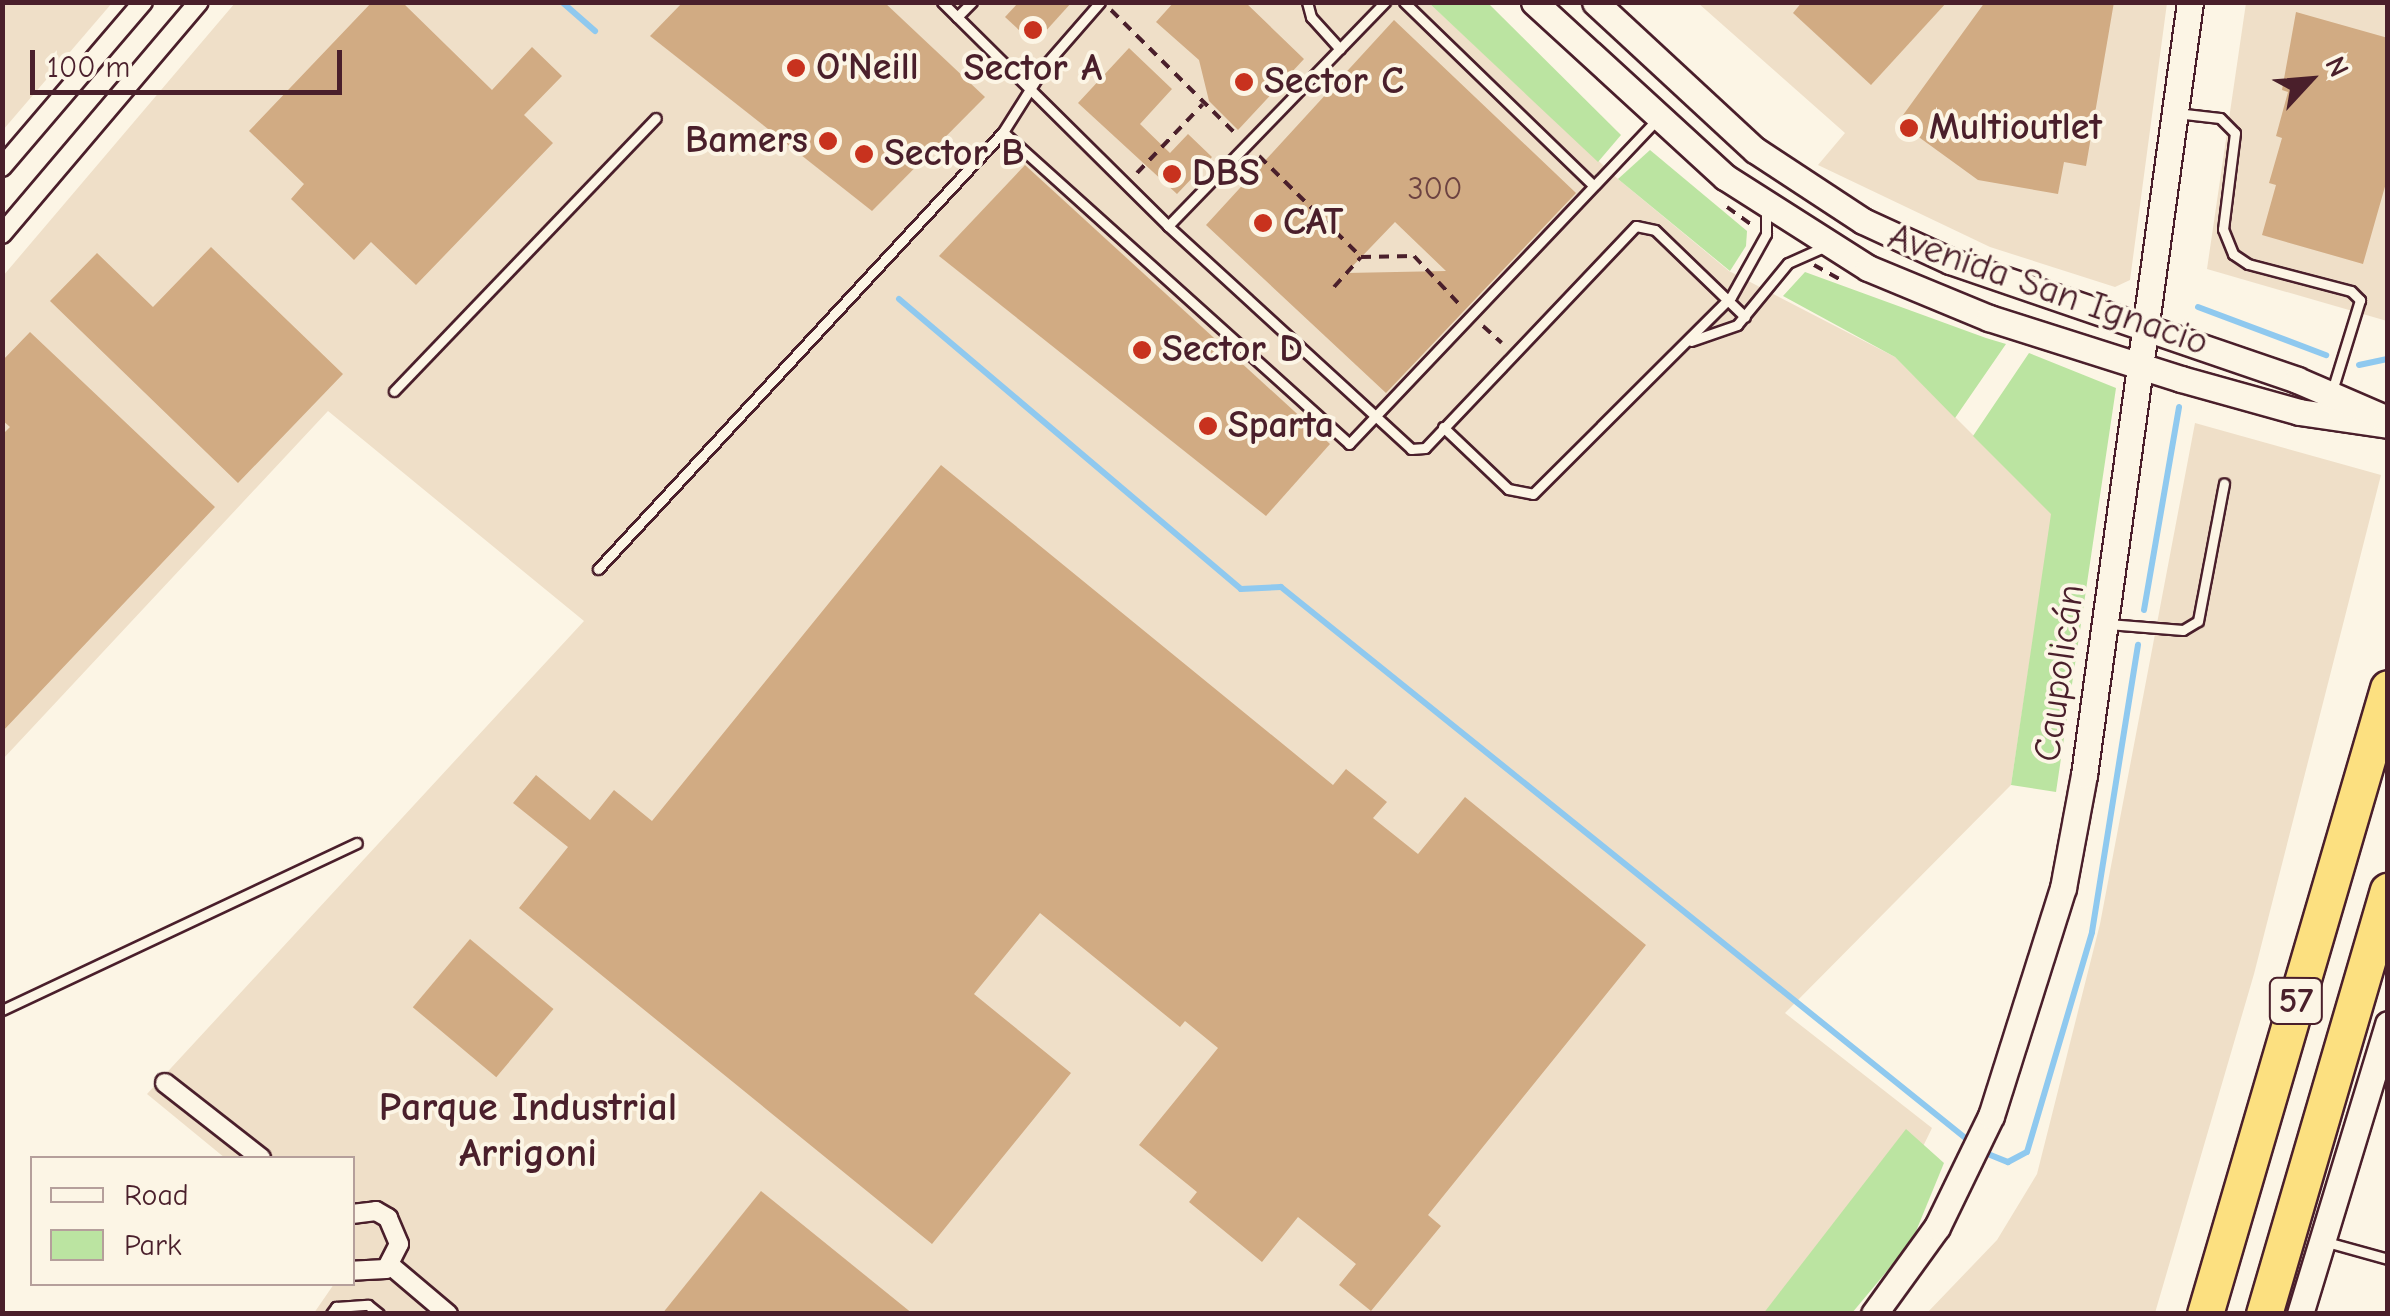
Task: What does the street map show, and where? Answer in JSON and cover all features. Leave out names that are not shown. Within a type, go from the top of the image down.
[{"type":"highway","name":"57","points":[[2204,1314],[2388,688]]},
{"type":"highway","name":"57","points":[[2264,1314],[2388,891]]},
{"type":"main road","name":"Avenida San Ignacio","points":[[1534,2],[1658,118],[1765,207],[1827,246],[1922,292],[2052,338],[2299,412],[2388,422]]},
{"type":"main road","name":"Avenida San Ignacio","points":[[1594,2],[1719,120],[1812,192],[1908,243],[2331,394],[2388,422]]},
{"type":"main road","name":"Caupolicán","points":[[1874,1314],[1937,1227],[1991,1116],[2063,888],[2106,624],[2190,2]]},
{"type":"main road","points":[[1598,64],[1606,45],[1626,33]]},
{"type":"main road","points":[[2052,338],[2065,320],[2061,300]]},
{"type":"main road","points":[[2300,1314],[2388,1024]]},
{"type":"street","points":[[2,167],[143,2]]},
{"type":"street","points":[[2,234],[199,2]]},
{"type":"street","points":[[164,1082],[258,1156]]},
{"type":"street","points":[[355,1214],[376,1211],[388,1218],[400,1244],[390,1265],[372,1275],[355,1272]]},
{"type":"street","points":[[390,1265],[448,1314]]},
{"type":"lane","points":[[942,2],[1168,226],[1411,449],[1425,448],[1636,226],[1655,230],[1745,317]]},
{"type":"lane","points":[[957,18],[972,2]]},
{"type":"lane","points":[[598,569],[1003,132],[1030,88],[1101,2]]},
{"type":"lane","points":[[1307,2],[1311,17],[1340,49]]},
{"type":"lane","points":[[1168,226],[1385,2]]},
{"type":"lane","points":[[1404,2],[1593,185]]},
{"type":"lane","points":[[2175,113],[2220,118],[2235,134],[2223,229],[2233,254],[2248,264],[2352,291],[2360,300],[2331,394]]},
{"type":"lane","points":[[394,391],[656,118]]},
{"type":"lane","points":[[1003,132],[1338,440],[1354,442],[1658,118]]},
{"type":"lane","points":[[1688,342],[1728,301],[1766,234],[1765,207]]},
{"type":"lane","points":[[1443,427],[1508,489],[1533,494],[1666,357],[1688,342],[1745,317],[1788,263],[1827,246]]},
{"type":"lane","points":[[2106,624],[2183,630],[2198,622],[2224,484]]},
{"type":"lane","points":[[2,1010],[357,842]]},
{"type":"lane","points":[[2320,1240],[2388,1259]]},
{"type":"lane","points":[[331,1314],[336,1307],[368,1304],[379,1314]]},
{"type":"path","points":[[1101,2],[1362,257],[1414,256],[1472,317],[1514,352]]},
{"type":"path","points":[[1127,184],[1204,104]]},
{"type":"path","points":[[1334,287],[1362,257]]},
{"type":"shaded area","points":[[2,3],[112,3],[3,130]]},
{"type":"shaded area","points":[[235,3],[1429,3],[1618,179],[1729,271],[1895,357],[2052,514],[2011,785],[1785,1013],[1932,1128],[1890,1214],[1812,1313],[314,1313],[333,1286],[355,1286],[355,1156],[223,1156],[147,1094],[584,621],[328,411],[3,759],[3,276]]},
{"type":"shaded area","points":[[1698,3],[2167,3],[2130,280],[2115,287],[1990,247],[1818,165],[1845,133]]},
{"type":"shaded area","points":[[2246,3],[2387,3],[2387,321],[2207,269]]},
{"type":"shaded area","points":[[2195,423],[2381,475],[2254,974],[2155,1313],[1926,1314],[1997,1240],[2037,1174],[2100,924]]},
{"type":"green space","points":[[1429,3],[1488,3],[1621,135],[1598,162]]},
{"type":"green space","points":[[1650,150],[1747,231],[1746,246],[1730,271],[1618,179]]},
{"type":"green space","points":[[1805,272],[2006,344],[1955,418],[1895,357],[1783,296]]},
{"type":"green space","points":[[2029,353],[2116,388],[2056,792],[2011,785],[2051,514],[1973,436]]},
{"type":"green space","points":[[1906,1129],[1944,1163],[1912,1241],[1852,1313],[1763,1314]]},
{"type":"building","points":[[372,2],[402,2],[492,90],[532,47],[562,76],[524,115],[553,143],[416,285],[371,242],[354,260],[291,199],[304,184],[249,131]]},
{"type":"building","name":"Sector B","points":[[683,2],[884,2],[985,97],[872,211],[650,36]]},
{"type":"building","name":"Sector A","points":[[1019,2],[1072,2],[1034,44],[1005,17]]},
{"type":"building","name":"Sector C","points":[[1174,2],[1245,2],[1304,59],[1238,130],[1209,101],[1199,60],[1156,22]]},
{"type":"building","points":[[1802,2],[1947,2],[1871,85],[1793,13]]},
{"type":"building","points":[[1985,2],[2114,2],[2086,166],[2064,162],[2058,194],[1978,180],[1898,122]]},
{"type":"building","points":[[2296,12],[2388,38],[2388,176],[2363,264],[2262,235],[2276,185],[2269,183],[2282,138],[2276,136],[2288,92],[2282,90]]},
{"type":"building","points":[[1394,20],[1576,193],[1386,393],[1206,225]],"holes":[[[1395,222],[1446,271],[1346,273]]]},
{"type":"building","name":"Sector C","points":[[1129,48],[1172,89],[1140,124],[1170,153],[1188,134],[1212,157],[1177,194],[1078,103]]},
{"type":"building","name":"Sector D","points":[[1025,165],[1330,444],[1266,516],[939,256]]},
{"type":"building","points":[[211,247],[343,374],[238,483],[50,301],[97,253],[153,307]]},
{"type":"building","points":[[30,332],[215,507],[2,732],[2,435],[10,427],[2,420],[2,361]]},
{"type":"building","points":[[941,465],[1333,785],[1346,769],[1387,802],[1373,818],[1418,854],[1465,797],[1646,945],[1428,1215],[1441,1226],[1371,1311],[1339,1285],[1356,1264],[1298,1217],[1262,1262],[1189,1202],[1197,1192],[1139,1145],[1218,1048],[1185,1021],[1180,1027],[1040,913],[974,994],[1071,1073],[932,1244],[519,908],[568,847],[513,803],[536,775],[590,820],[614,790],[652,821]]},
{"type":"building","points":[[470,939],[553,1009],[496,1077],[413,1007]]},
{"type":"building","points":[[761,1191],[913,1314],[662,1314]]},
{"type":"waterway","points":[[562,2],[595,31]]},
{"type":"waterway","points":[[899,299],[1241,589],[1281,587],[1969,1141]]},
{"type":"waterway","points":[[2198,307],[2326,355]]},
{"type":"waterway","points":[[2359,365],[2388,359]]},
{"type":"waterway","points":[[2144,610],[2179,407]]},
{"type":"waterway","points":[[1983,1152],[2008,1162],[2027,1152],[2092,932],[2138,645]]},
{"type":"place","name":"Sector A","points":[[1033,30]]},
{"type":"place","name":"O'Neill","points":[[796,68]]},
{"type":"place","name":"Sector C","points":[[1244,82]]},
{"type":"place","name":"Multioutlet","points":[[1909,128]]},
{"type":"place","name":"Bamers","points":[[828,141]]},
{"type":"place","name":"Sector B","points":[[864,154]]},
{"type":"place","name":"DBS","points":[[1172,174]]},
{"type":"place","name":"CAT","points":[[1263,223]]},
{"type":"place","name":"Sector D","points":[[1142,350]]},
{"type":"place","name":"Sparta","points":[[1208,426]]},
{"type":"district","name":"Parque Industrial Arrigoni","points":[[528,1130]]}]
